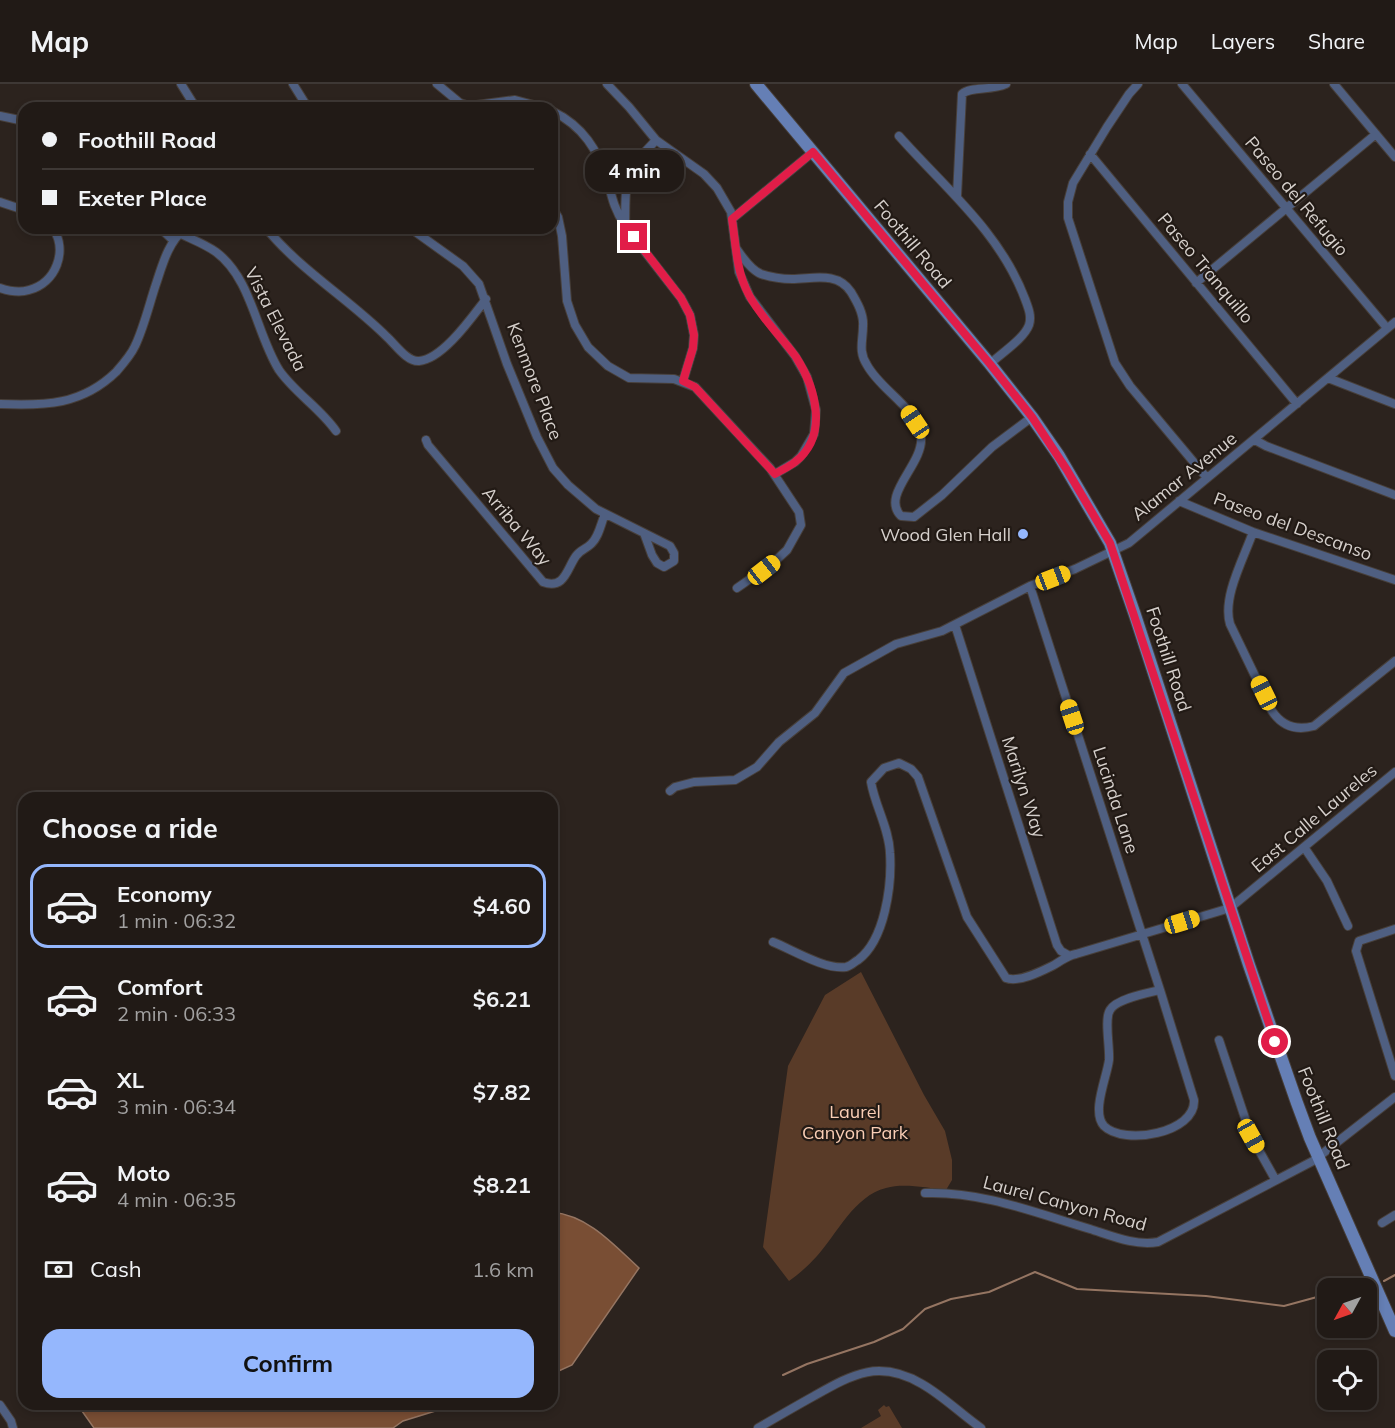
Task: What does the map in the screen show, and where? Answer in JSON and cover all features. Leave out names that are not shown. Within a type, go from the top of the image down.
[{"type":"main road","name":"Foothill Road","points":[[756,84],[1032,417],[1086,500],[1114,551],[1230,908],[1297,1104],[1395,1331]]},
{"type":"street","points":[[181,84],[192,102]]},
{"type":"street","points":[[293,84],[304,102]]},
{"type":"street","points":[[437,84],[460,102]]},
{"type":"street","points":[[607,84],[656,140],[686,160],[711,181],[730,211],[739,272],[750,297],[807,377],[815,401],[816,427],[809,446],[795,462],[775,474]]},
{"type":"street","points":[[957,196],[962,94],[968,90],[993,89],[1006,84]]},
{"type":"street","name":"Paseo del Descanso","points":[[1138,84],[1090,154],[1070,190],[1068,218],[1110,351],[1123,377],[1207,478]]},
{"type":"street","name":"Paseo del Refugio","points":[[1182,84],[1387,328]]},
{"type":"street","points":[[1334,84],[1395,157]]},
{"type":"street","points":[[499,102],[514,100],[522,102]]},
{"type":"street","points":[[558,115],[572,123],[588,138],[601,162],[614,208],[625,226],[681,298],[690,315],[694,335],[693,348],[683,381]]},
{"type":"street","points":[[0,116],[18,120]]},
{"type":"street","points":[[1196,283],[1376,134]]},
{"type":"street","points":[[899,136],[957,196],[998,245],[1016,276],[1030,315],[1027,330],[990,364]]},
{"type":"street","points":[[625,226],[630,172],[656,140]]},
{"type":"street","points":[[732,219],[813,152]]},
{"type":"street","name":"Paseo Tranquillo","points":[[1090,154],[1297,404]]},
{"type":"street","points":[[0,202],[18,208]]},
{"type":"street","points":[[558,217],[570,314],[588,346],[608,366],[629,378],[651,380],[669,378],[695,387],[775,474],[799,512],[801,525],[787,550],[754,578],[737,588]]},
{"type":"street","points":[[0,288],[18,292],[27,291],[36,288],[51,275],[60,258],[61,247],[56,234]]},
{"type":"street","points":[[0,404],[47,404],[82,396],[96,389],[111,377],[135,347],[165,256],[179,234]]},
{"type":"street","name":"Vista Elevada","points":[[179,234],[213,250],[229,265],[289,384],[336,431]]},
{"type":"street","points":[[273,234],[402,352],[418,362],[440,351],[486,299]]},
{"type":"street","name":"Kenmore Place","points":[[418,234],[463,266],[479,284],[507,364],[544,451],[554,468],[568,485],[596,509],[644,533]]},
{"type":"street","points":[[736,248],[759,273],[789,279],[829,278],[838,280],[850,291],[862,313],[863,326],[860,345],[864,361],[877,380],[908,411],[921,436],[920,452],[897,493],[895,504],[901,516],[914,517],[929,506],[992,447],[1032,417]]},
{"type":"street","name":"Alamar Avenue","points":[[670,790],[683,784],[735,780],[743,777],[757,767],[779,742],[815,713],[844,673],[896,644],[942,631],[1030,586],[1129,543],[1395,322]]},
{"type":"street","points":[[1328,378],[1395,404]]},
{"type":"street","name":"Arriba Way","points":[[426,440],[543,582],[556,583],[564,579],[577,554],[595,540],[605,514]]},
{"type":"street","points":[[1255,440],[1395,495]]},
{"type":"street","name":"Paseo del Descanso","points":[[1179,501],[1253,532],[1395,580]]},
{"type":"street","points":[[1253,532],[1229,598],[1227,613],[1230,624],[1272,711],[1281,721],[1300,728],[1314,726],[1395,661]]},
{"type":"street","name":"Lucinda Lane","points":[[1030,586],[1160,990],[1194,1100],[1194,1108],[1187,1119],[1159,1132],[1136,1135],[1113,1131],[1103,1124],[1098,1112],[1110,1049],[1107,1015],[1118,1003],[1160,990]]},
{"type":"street","name":"Marilyn Way","points":[[955,625],[1057,945],[1068,955]]},
{"type":"street","name":"East Calle Laureles","points":[[773,942],[829,966],[848,967],[864,955],[879,932],[885,914],[890,853],[885,825],[873,794],[872,782],[884,768],[899,763],[918,777],[967,917],[1006,978],[1012,980],[1054,965],[1068,955],[1230,908],[1394,775]]},
{"type":"street","points":[[1304,847],[1327,881],[1348,926]]},
{"type":"street","points":[[1395,929],[1359,941],[1356,951],[1395,1076]]},
{"type":"street","points":[[1219,1041],[1251,1136],[1275,1179]]},
{"type":"street","name":"Laurel Canyon Road","points":[[925,1193],[966,1194],[1006,1203],[1116,1237],[1150,1243],[1165,1239],[1275,1179],[1303,1167],[1395,1097]]},
{"type":"street","points":[[1382,1224],[1395,1215]]},
{"type":"street","points":[[758,1428],[848,1377],[881,1371],[902,1375],[921,1383],[981,1428]]},
{"type":"street","points":[[0,1405],[13,1428]]},
{"type":"green space","name":"Laurel Canyon Park","points":[[861,972],[945,1131],[952,1160],[952,1180],[946,1190],[900,1186],[875,1192],[855,1207],[817,1256],[789,1281],[763,1247],[788,1066],[825,995]]},
{"type":"green space","points":[[884,1405],[889,1406],[902,1428],[861,1428],[881,1416],[878,1410]]},
{"type":"shaded area","points":[[558,1213],[578,1219],[600,1232],[639,1268],[572,1365],[558,1371]]},
{"type":"shaded area","points":[[81,1410],[439,1410],[403,1421],[393,1428],[94,1428]]},
{"type":"waterway","points":[[783,1375],[903,1329],[925,1309],[951,1299],[989,1292],[1035,1272],[1077,1289],[1206,1296],[1284,1306],[1317,1297]]},
{"type":"waterway","points":[[1384,1281],[1395,1275]]},
{"type":"place","name":"Wood Glen Hall","points":[[1023,534]]},
{"type":"route","points":[[634,237],[687,306],[692,320],[693,348],[683,381],[695,387],[775,474],[795,462],[809,446],[816,427],[815,401],[807,377],[795,356],[757,309],[744,284],[739,272],[732,219],[813,152],[990,364],[1032,417],[1059,456],[1114,551],[1275,1042]]}]
